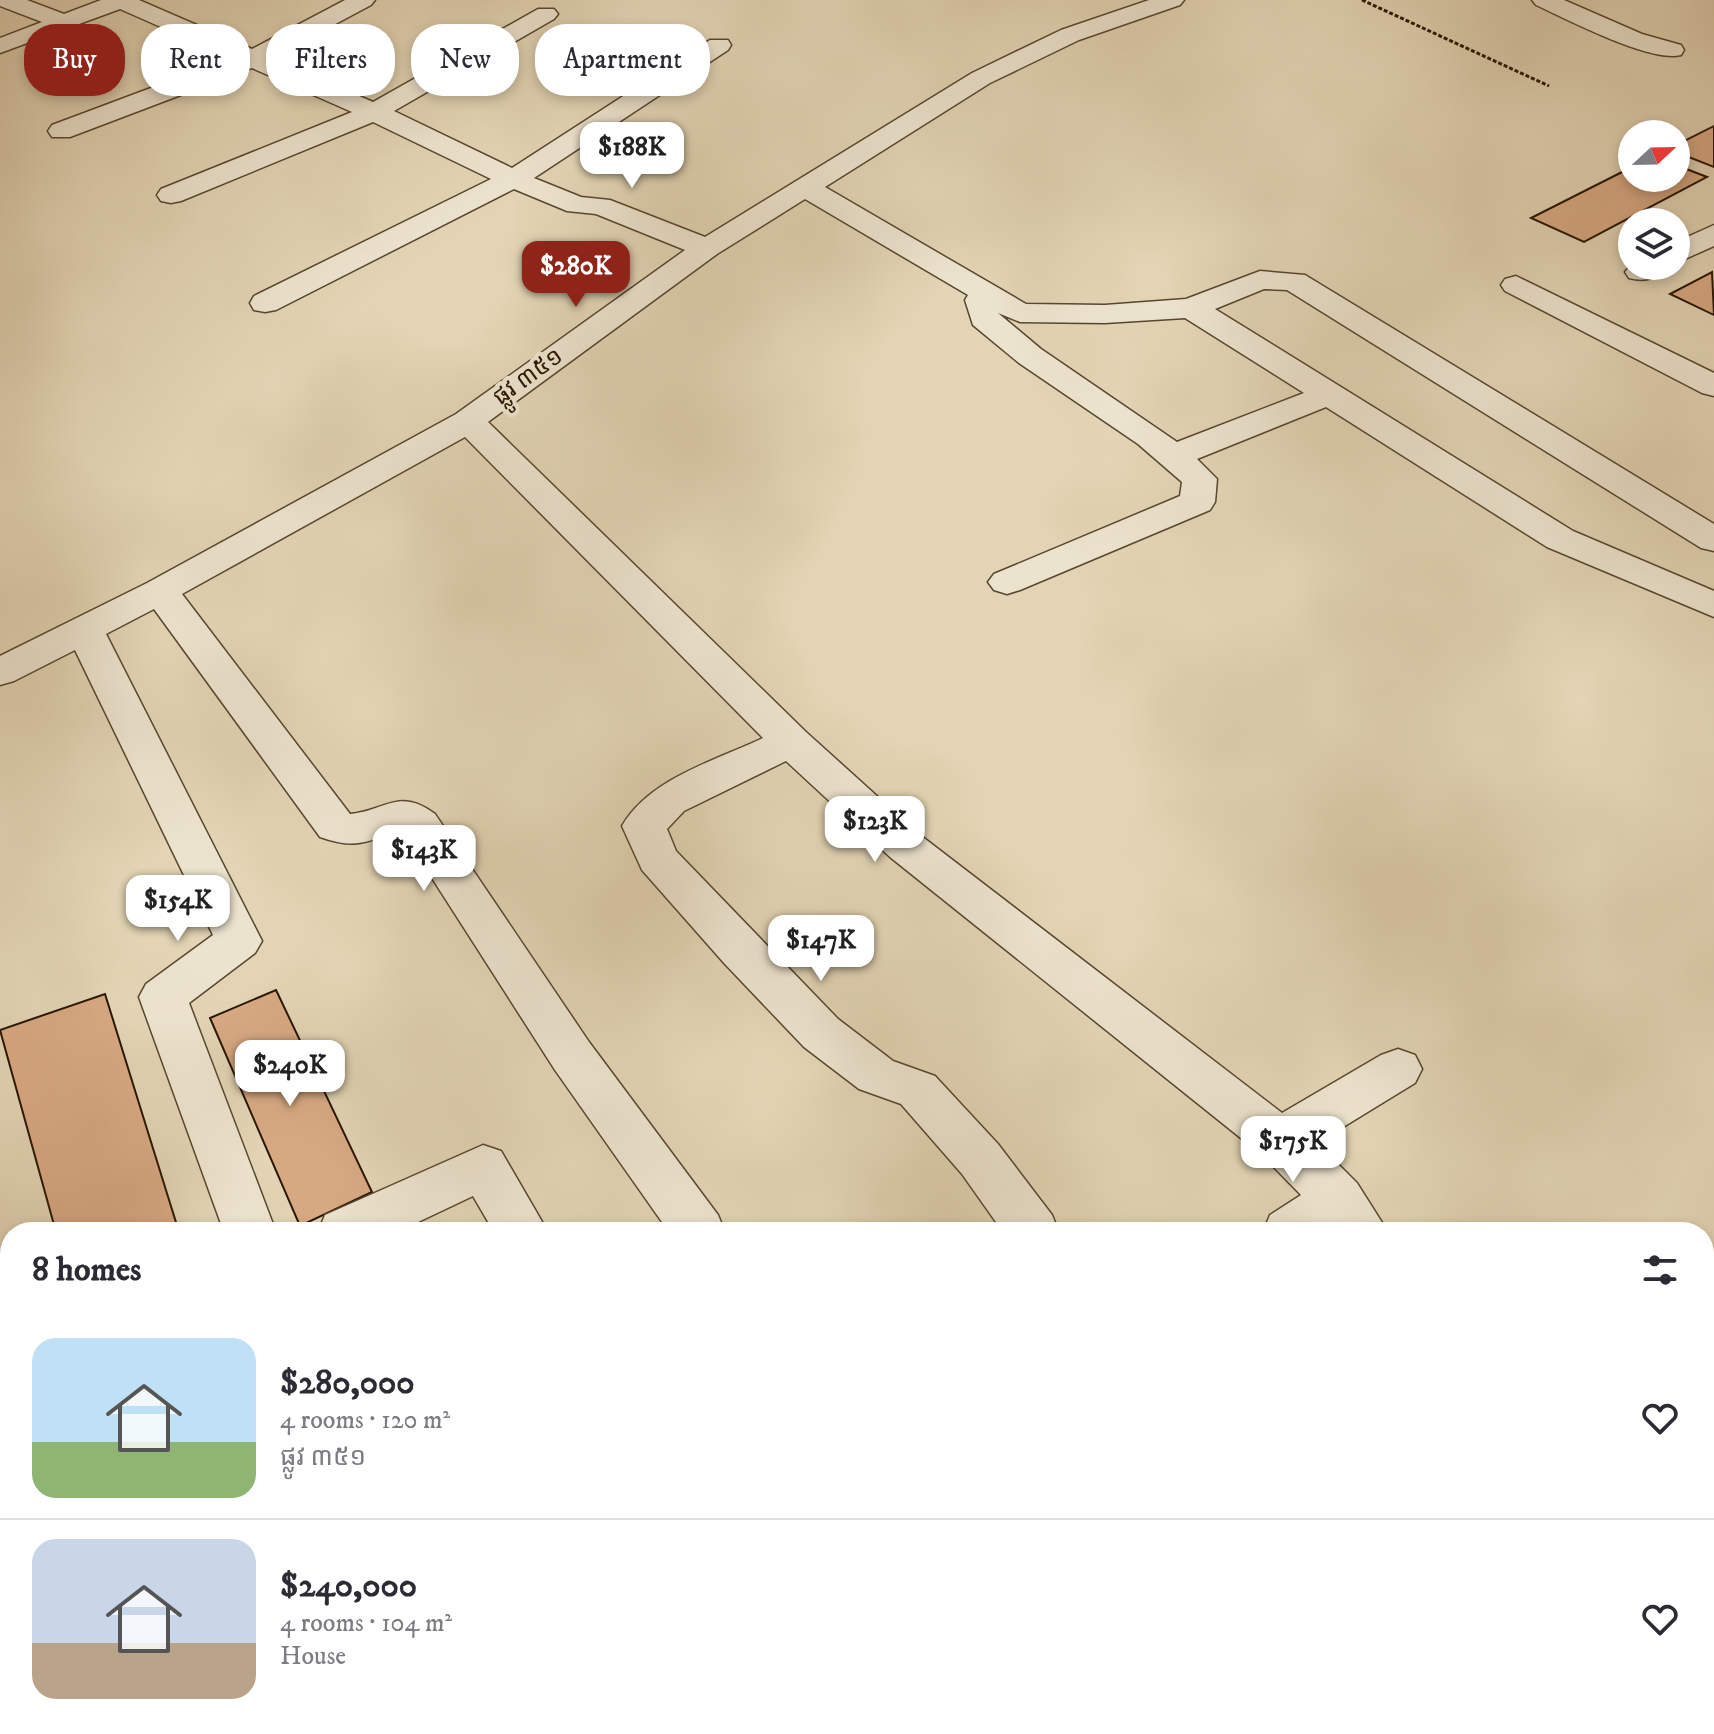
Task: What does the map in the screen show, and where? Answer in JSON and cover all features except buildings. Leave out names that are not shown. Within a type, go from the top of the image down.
[{"type":"street","points":[[5,0],[65,22]]},
{"type":"street","points":[[61,131],[252,59],[363,0]]},
{"type":"street","name":"ផ្លូវ ៣៥១","points":[[0,672],[160,591],[468,421],[698,254],[981,78],[1070,35],[1172,0]]},
{"type":"street","points":[[1544,0],[1633,39],[1672,50]]},
{"type":"street","points":[[0,46],[122,1],[374,112],[513,179],[577,205],[584,215],[698,254]]},
{"type":"street","points":[[171,195],[374,112],[546,14]]},
{"type":"street","points":[[265,303],[513,179],[719,45]]},
{"type":"street","points":[[805,187],[1020,313],[1105,314],[1191,308],[1260,280],[1294,281],[1714,540]]},
{"type":"street","points":[[1690,247],[1714,234]]},
{"type":"street","points":[[1516,285],[1714,386]]},
{"type":"street","points":[[977,288],[984,318],[1030,356],[1150,437],[1200,479],[1197,502],[1007,582]]},
{"type":"street","points":[[1191,308],[1560,539],[1714,605]]},
{"type":"street","points":[[1173,456],[1330,394]]},
{"type":"street","points":[[468,421],[791,742],[905,846],[1280,1140],[1351,1215],[1325,1222]]},
{"type":"street","points":[[160,591],[335,826],[353,831],[399,813],[411,815],[420,825],[572,1056],[692,1222]]},
{"type":"street","points":[[85,630],[239,941],[163,997],[246,1222]]},
{"type":"street","points":[[791,742],[669,800],[644,826],[657,859],[715,925],[821,1033],[876,1075],[918,1090],[980,1159],[1026,1222]]},
{"type":"street","points":[[1280,1140],[1398,1069]]},
{"type":"street","points":[[365,1222],[483,1167],[516,1222]]},
{"type":"path","points":[[1362,0],[1549,86]]}]
